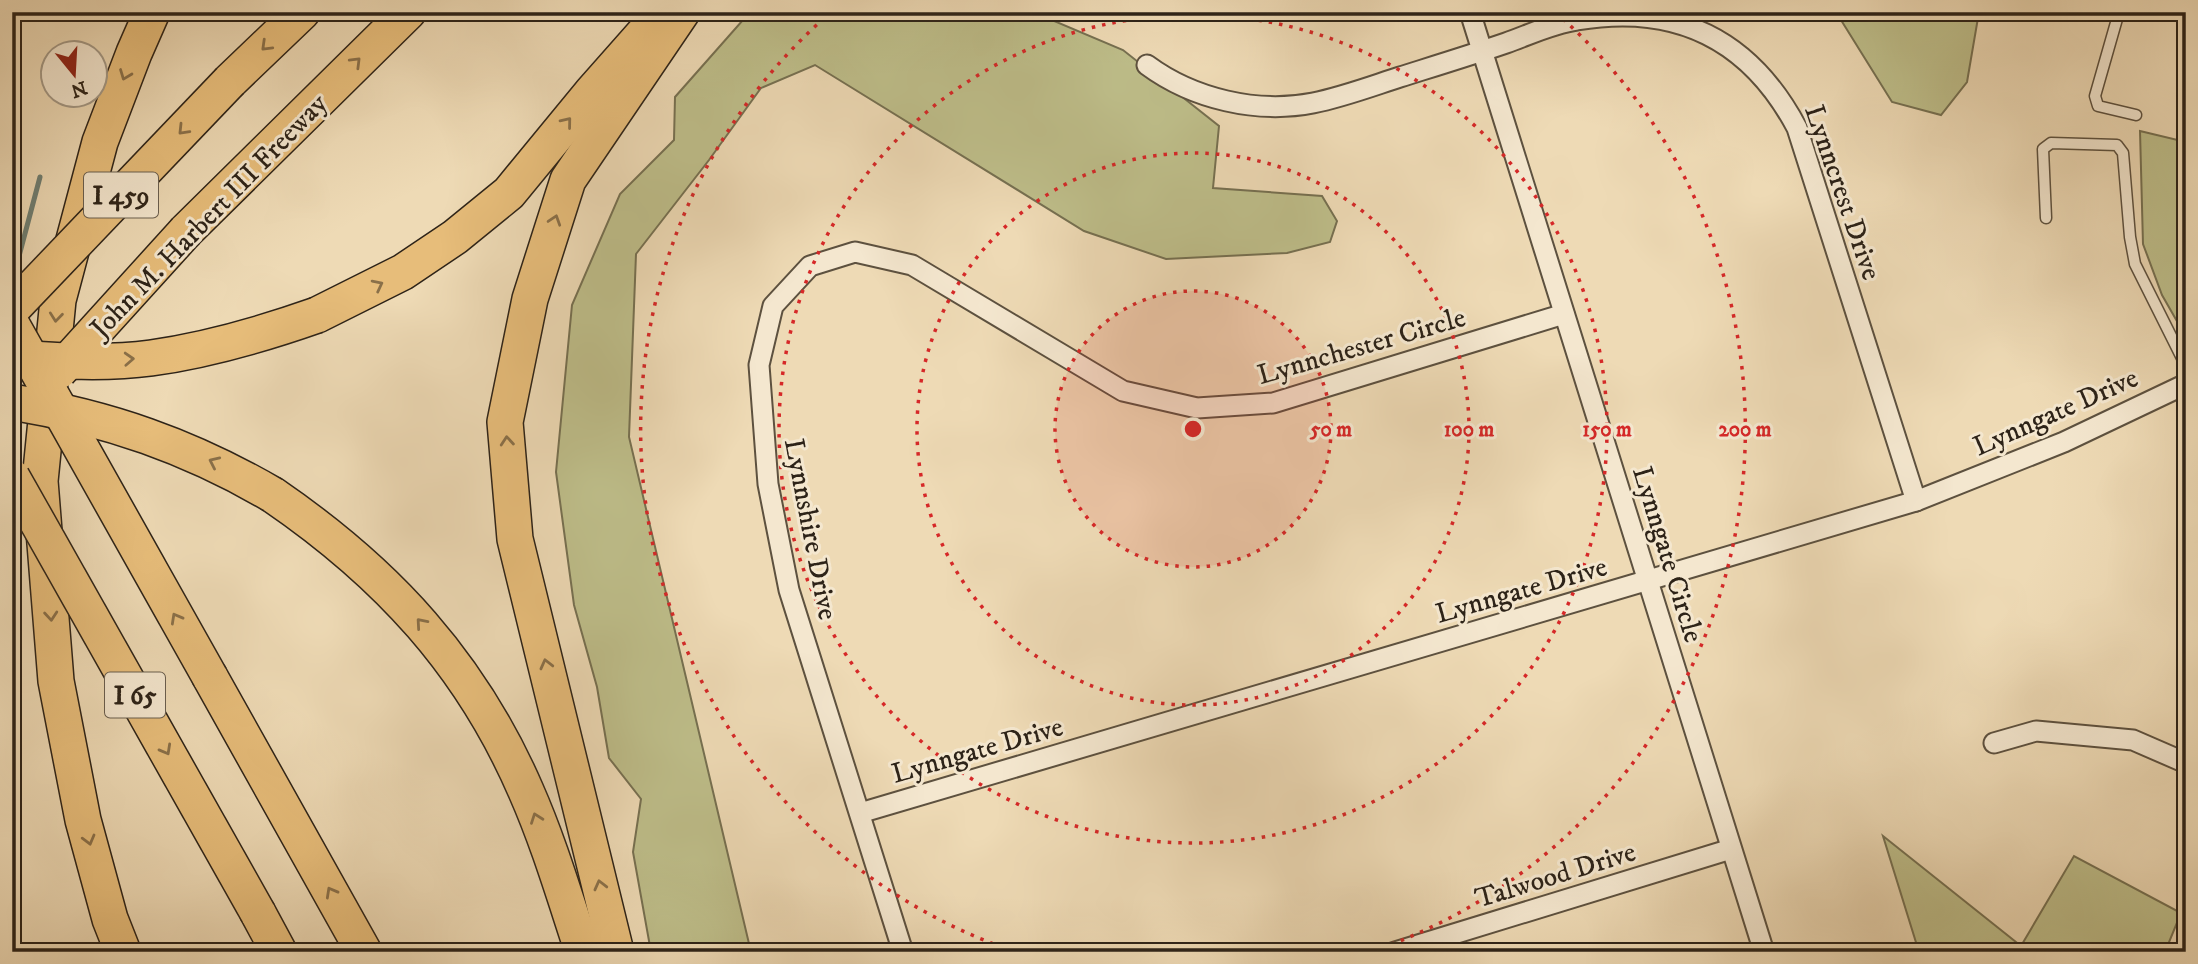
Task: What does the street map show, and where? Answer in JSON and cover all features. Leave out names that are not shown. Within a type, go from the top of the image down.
[{"type":"highway","points":[[123,952],[110,919],[83,820],[56,681],[40,481],[58,300],[100,142],[152,12]]},
{"type":"highway","name":"I 459","points":[[12,309],[230,81],[302,12]]},
{"type":"highway","name":"John M. Harbert III Freeway","points":[[12,423],[186,231],[408,12]]},
{"type":"highway","points":[[12,358],[74,362],[149,358],[214,346],[268,332],[317,315],[403,272],[456,237],[509,193],[662,12]]},
{"type":"highway","points":[[616,952],[515,539],[505,422],[530,299],[568,180],[682,12]]},
{"type":"highway","name":"I 65","points":[[12,325],[364,952]]},
{"type":"highway","points":[[12,402],[69,413],[152,436],[232,471],[273,495],[350,552],[389,588],[427,629],[463,675],[489,716],[526,791],[583,952]]},
{"type":"highway","name":"I 65","points":[[12,477],[279,952]]},
{"type":"street","name":"Lynngate Circle","points":[[1470,12],[1764,952]]},
{"type":"street","name":"Lynncrest Drive","points":[[1147,65],[1192,90],[1227,102],[1269,106],[1312,103],[1575,20],[1657,17],[1711,35],[1755,67],[1783,102],[1797,128],[1916,501]]},
{"type":"street","name":"Lynnshire Drive","points":[[903,952],[789,590],[768,484],[758,365],[773,306],[810,266],[855,252],[912,265]]},
{"type":"street","name":"Lynnchester Circle","points":[[912,265],[1123,391],[1197,408],[1273,403],[1564,314]]},
{"type":"street","name":"Lynngate Drive","points":[[860,813],[1916,501],[2064,442],[2186,384]]},
{"type":"street","points":[[1994,743],[2036,732],[2133,740],[2186,762]]},
{"type":"street","name":"Talwood Drive","points":[[1395,952],[1731,849]]},
{"type":"lane","points":[[2119,12],[2095,96],[2098,106],[2136,115]]},
{"type":"lane","points":[[2046,218],[2043,149],[2051,143],[2117,145],[2123,153],[2130,237],[2136,264],[2186,366]]},
{"type":"green space","points":[[750,12],[1033,12],[1123,50],[1219,126],[1213,188],[1322,196],[1337,221],[1330,242],[1287,253],[1166,259],[1084,231],[815,65],[761,88],[636,254],[629,437],[751,952],[651,952],[633,852],[641,799],[609,758],[597,687],[574,605],[556,472],[572,305],[620,194],[674,140],[675,97]]},
{"type":"green space","points":[[1836,12],[1979,12],[1967,82],[1941,115],[1892,102]]},
{"type":"green space","points":[[2140,131],[2186,142],[2186,337],[2162,295],[2143,244]]},
{"type":"green space","points":[[1883,836],[2021,946],[2074,856],[2181,913],[2165,952],[1919,952]]},
{"type":"waterway","points":[[15,286],[18,260],[40,177]]},
{"type":"waterway","points":[[12,229],[17,257]]}]
